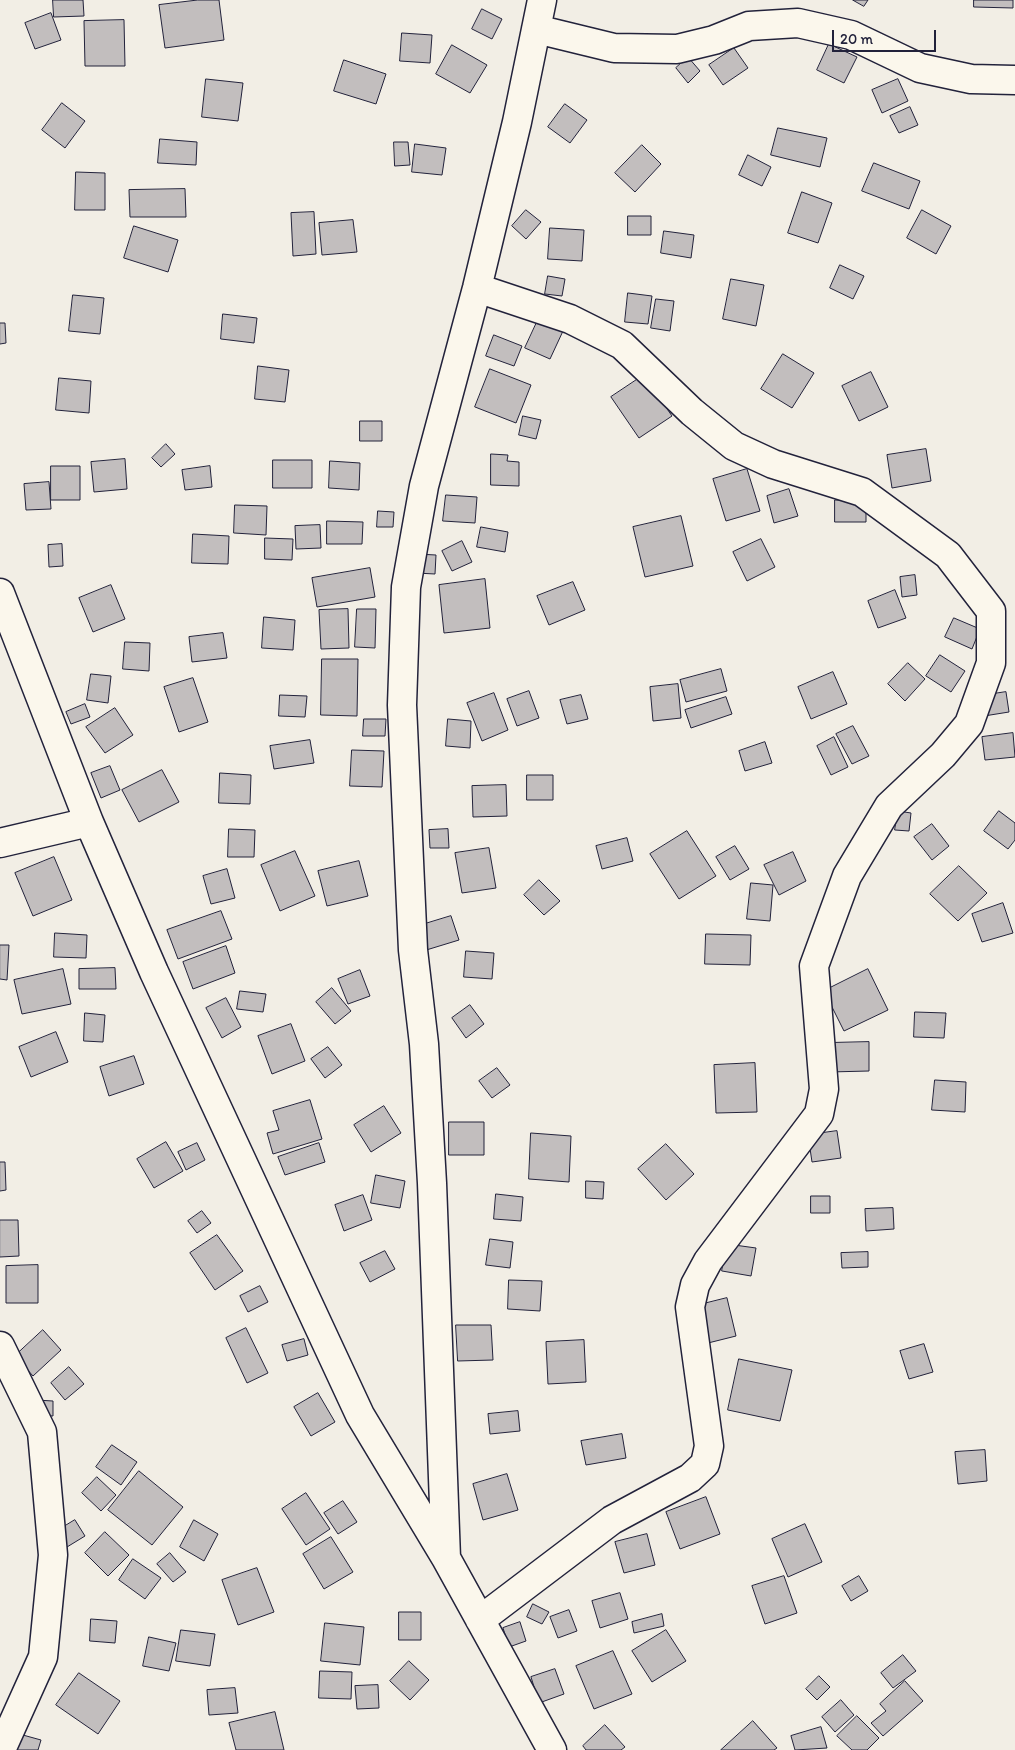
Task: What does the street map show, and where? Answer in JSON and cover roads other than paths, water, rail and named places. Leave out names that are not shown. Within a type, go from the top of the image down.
[{"type":"street","points":[[446,1558],[431,1173],[424,1044],[413,950],[402,705],[406,587],[424,486],[477,288],[517,122],[542,0]]},
{"type":"street","points":[[536,29],[614,48],[677,49],[714,40],[748,26],[798,23],[851,34],[920,68],[971,79],[1015,80]]},
{"type":"street","points":[[477,288],[570,319],[622,345],[692,412],[734,446],[773,464],[862,492],[948,555],[991,611],[991,663],[969,724],[943,754],[889,806],[847,876],[814,966],[824,1089],[820,1114],[708,1261],[695,1285],[690,1307],[709,1446],[705,1464],[690,1478],[612,1520],[480,1620]]},
{"type":"street","points":[[0,594],[89,822],[158,981],[360,1415],[446,1558],[552,1750]]},
{"type":"street","points":[[0,843],[89,822]]},
{"type":"street","points":[[0,1346],[42,1432],[52,1555],[43,1657],[1,1750]]}]
